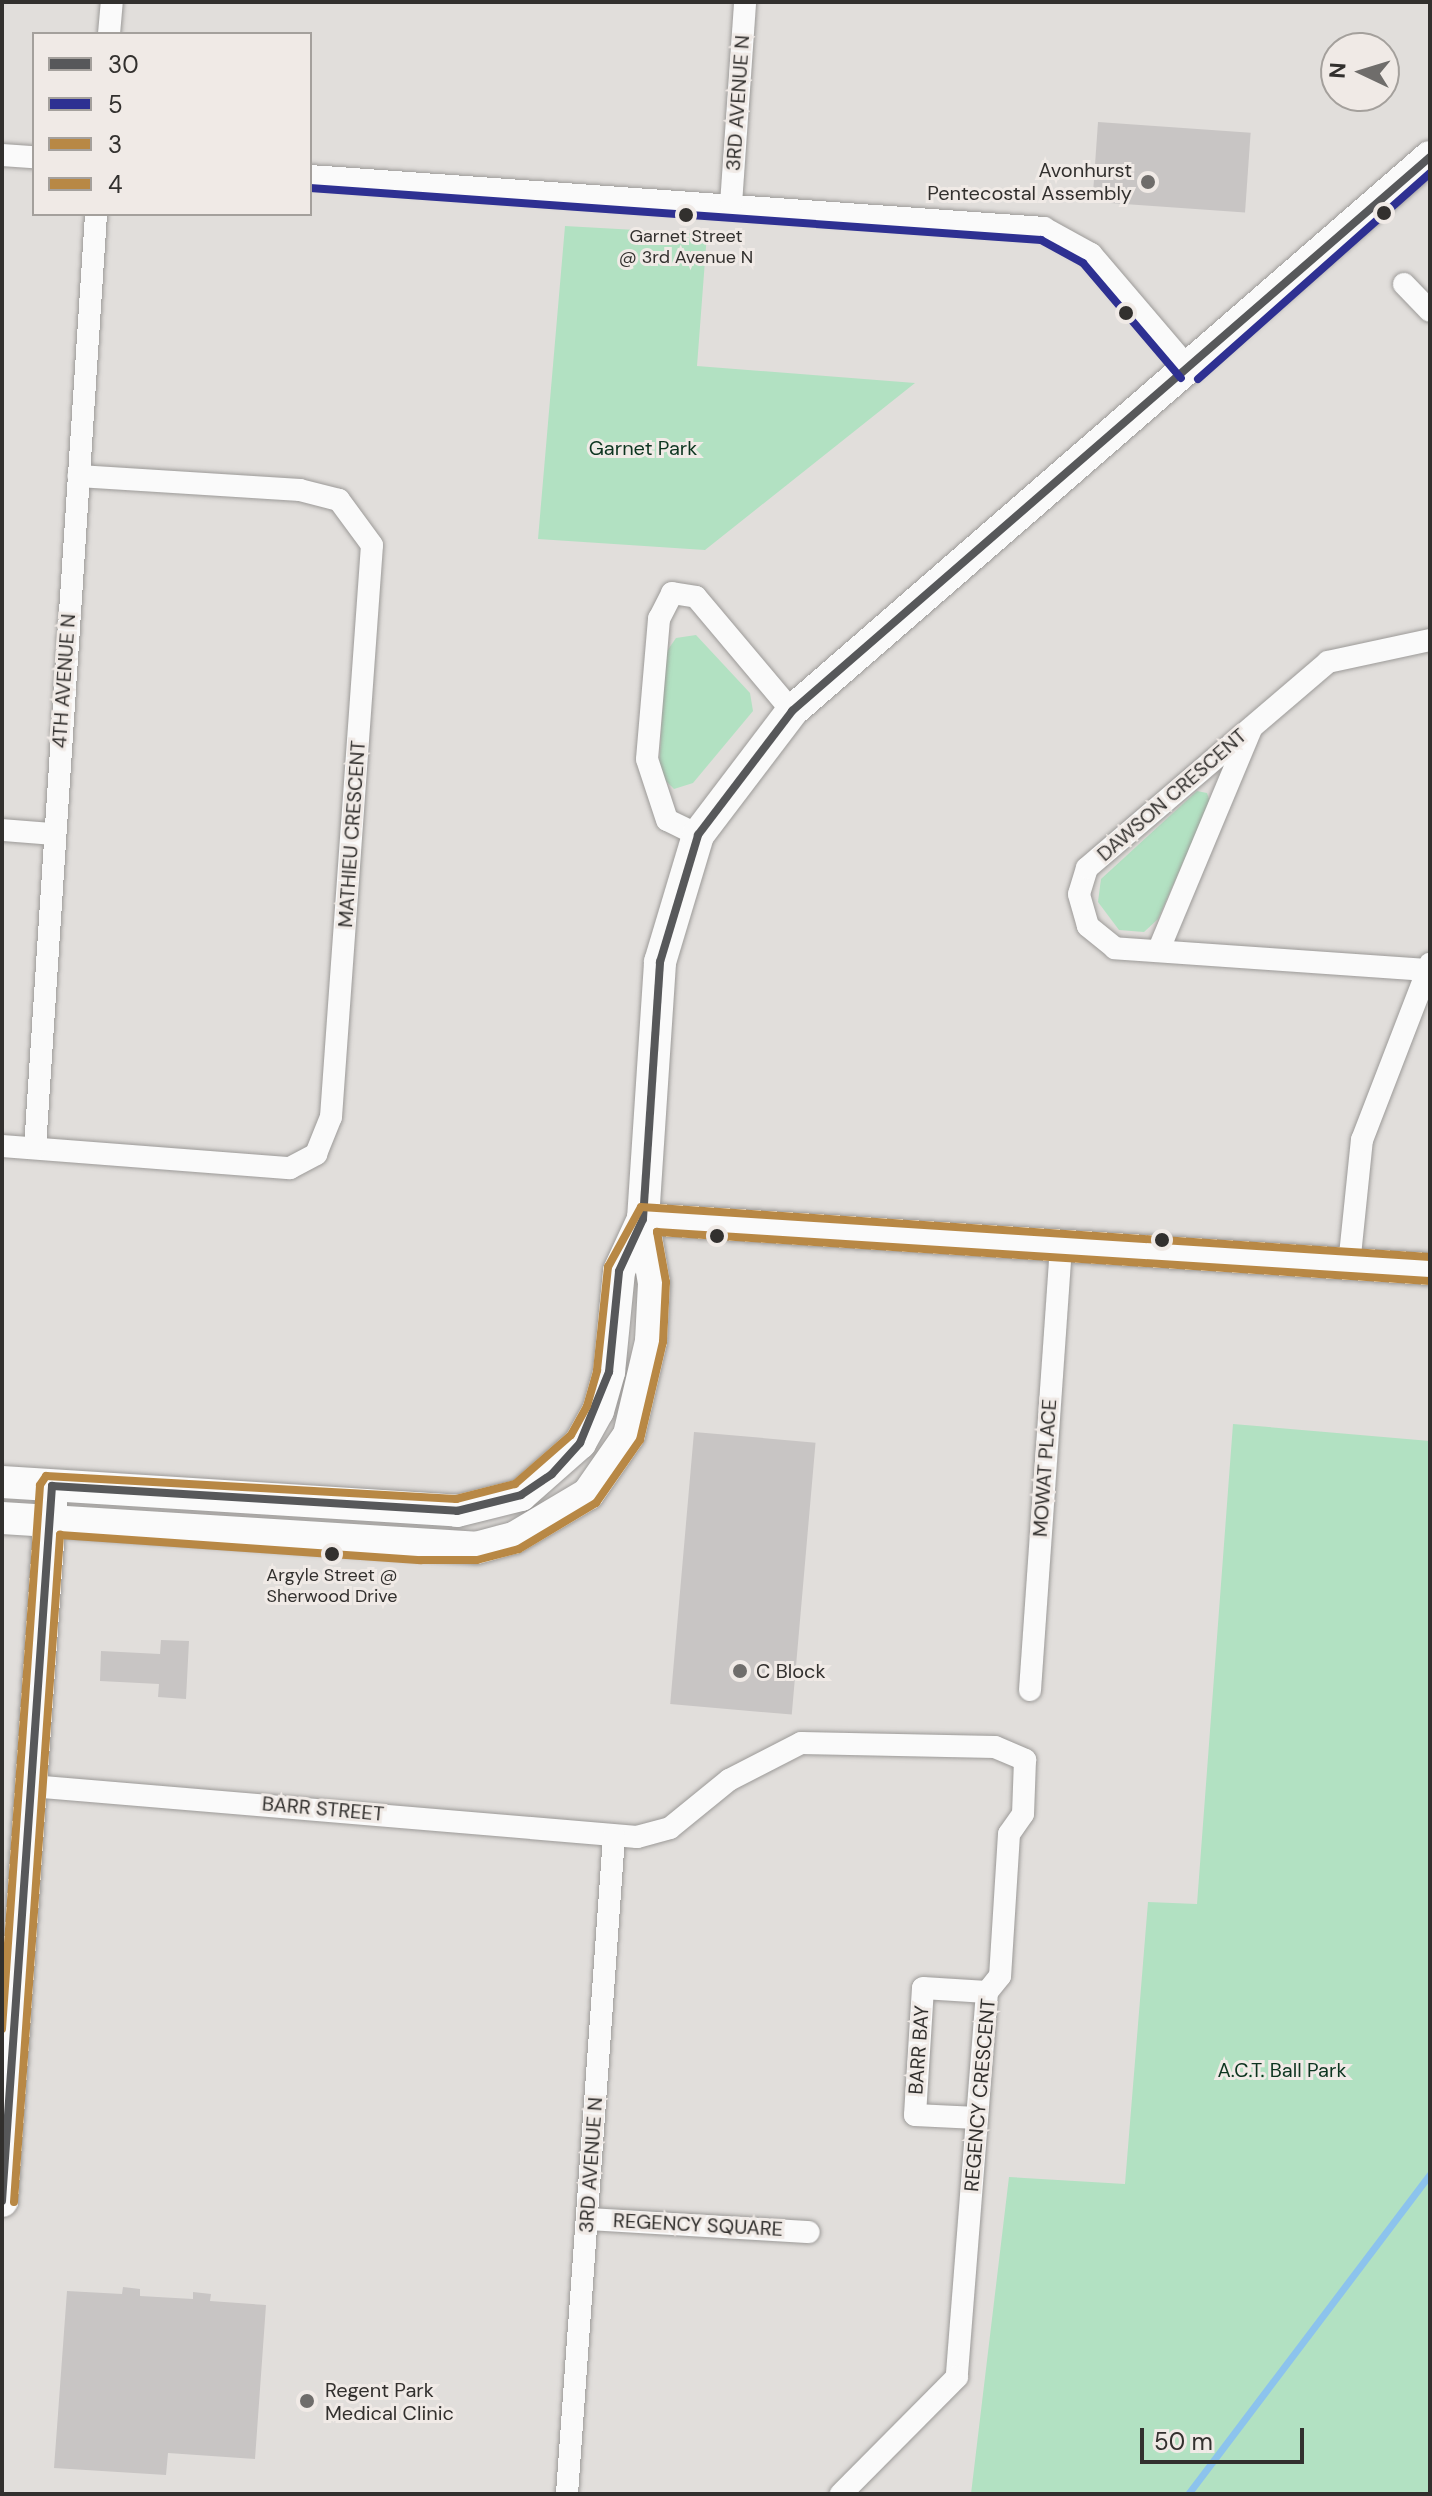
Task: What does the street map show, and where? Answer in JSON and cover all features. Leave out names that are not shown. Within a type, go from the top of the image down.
[{"type":"street","points":[[109,32],[112,2]]},
{"type":"street","name":"3RD AVENUE N","points":[[731,204],[745,2]]},
{"type":"street","points":[[2,155],[32,157]]},
{"type":"street","points":[[2,1518],[476,1548],[514,1538],[588,1494],[629,1435],[638,1410],[654,1283],[643,1219],[660,962],[698,835],[792,711],[1190,370],[1430,157]]},
{"type":"street","points":[[312,176],[1044,228],[1091,254],[1190,370]]},
{"type":"street","name":"4TH AVENUE N","points":[[35,1148],[53,834],[96,216]]},
{"type":"street","points":[[1404,284],[1430,311]]},
{"type":"street","name":"MATHIEU CRESCENT","points":[[2,1146],[290,1168],[316,1154],[331,1117],[372,545],[339,500],[300,490],[78,476]]},
{"type":"street","points":[[698,835],[667,820],[647,759],[659,619],[672,593],[696,597],[792,711]]},
{"type":"street","name":"DAWSON CRESCENT","points":[[1429,967],[1115,948],[1088,926],[1079,894],[1087,868],[1328,662],[1430,640]]},
{"type":"street","name":"DAWSON CRESCENT","points":[[1159,949],[1253,724]]},
{"type":"street","points":[[2,830],[53,834]]},
{"type":"street","points":[[1349,1265],[1362,1140],[1429,967]]},
{"type":"street","points":[[643,1219],[1430,1269]]},
{"type":"street","points":[[2,1482],[457,1511],[521,1495],[552,1474],[580,1443],[598,1411],[609,1372],[619,1271],[643,1219]]},
{"type":"street","name":"MOWAT PLACE","points":[[1030,1690],[1061,1246]]},
{"type":"street","points":[[2,2201],[52,1486]]},
{"type":"street","name":"REGENCY CRESCENT","points":[[614,1837],[670,1828],[729,1780],[801,1743],[1005,1751],[1025,1760],[1023,1814],[1009,1834],[1000,1976],[987,1992],[957,2377],[841,2494]]},
{"type":"street","name":"BARR STREET","points":[[31,1786],[614,1837]]},
{"type":"street","name":"3RD AVENUE N","points":[[567,2494],[614,1837]]},
{"type":"street","name":"BARR BAY","points":[[977,2118],[915,2115],[923,1988],[987,1992]]},
{"type":"street","name":"REGENCY SQUARE","points":[[587,2219],[809,2232]]},
{"type":"green space","name":"Garnet Park","points":[[565,226],[707,234],[697,366],[915,383],[705,550],[538,539]]},
{"type":"green space","points":[[696,635],[750,693],[753,711],[693,783],[674,789],[659,774],[665,654],[676,638]]},
{"type":"green space","points":[[1197,791],[1207,793],[1210,802],[1158,919],[1144,932],[1119,930],[1098,902],[1101,879]]},
{"type":"green space","name":"A.C.T. Ball Park","points":[[1233,1424],[1430,1441],[1430,2494],[971,2494],[1009,2177],[1125,2184],[1148,1902],[1197,1904]]},
{"type":"building","name":"Avonhurst Pentecostal Assembly","points":[[1098,122],[1251,133],[1245,212],[1092,202]]},
{"type":"building","points":[[694,1432],[816,1443],[792,1715],[670,1704]]},
{"type":"building","points":[[161,1640],[189,1641],[186,1699],[158,1697],[159,1684],[100,1681],[101,1651],[160,1654]]},
{"type":"building","points":[[123,2287],[140,2289],[140,2296],[193,2299],[193,2292],[211,2294],[210,2301],[266,2305],[255,2459],[168,2453],[166,2475],[54,2468],[67,2291],[122,2294]]},
{"type":"waterway","points":[[1188,2494],[1430,2174]]},
{"type":"transit line","name":"30","points":[[2,2201],[52,1486],[457,1511],[521,1495],[552,1474],[580,1443],[609,1372],[619,1271],[643,1219],[660,962],[698,835],[792,711],[1430,157]]},
{"type":"transit line","name":"5","points":[[1198,379],[1430,173]]},
{"type":"transit line","name":"5","points":[[312,188],[1041,240],[1083,263],[1181,378]]},
{"type":"transit line","name":"4","points":[[2,2029],[40,1485],[46,1476],[456,1499],[515,1484],[571,1435],[587,1406],[597,1370],[608,1267],[641,1207],[1430,1257]]},
{"type":"transit line","name":"3","points":[[14,2202],[60,1535],[421,1560],[477,1560],[519,1549],[596,1503],[640,1440],[663,1342],[666,1282],[657,1232],[1429,1281]]},
{"type":"place","name":"Avonhurst Pentecostal Assembly","points":[[1148,182]]},
{"type":"place","name":"Garnet Street @ 3rd Avenue N","points":[[686,215]]},
{"type":"place","name":"Argyle Street @ Sherwood Drive","points":[[332,1554]]},
{"type":"place","name":"C Block","points":[[740,1671]]},
{"type":"place","name":"Regent Park Medical Clinic","points":[[307,2401]]}]
